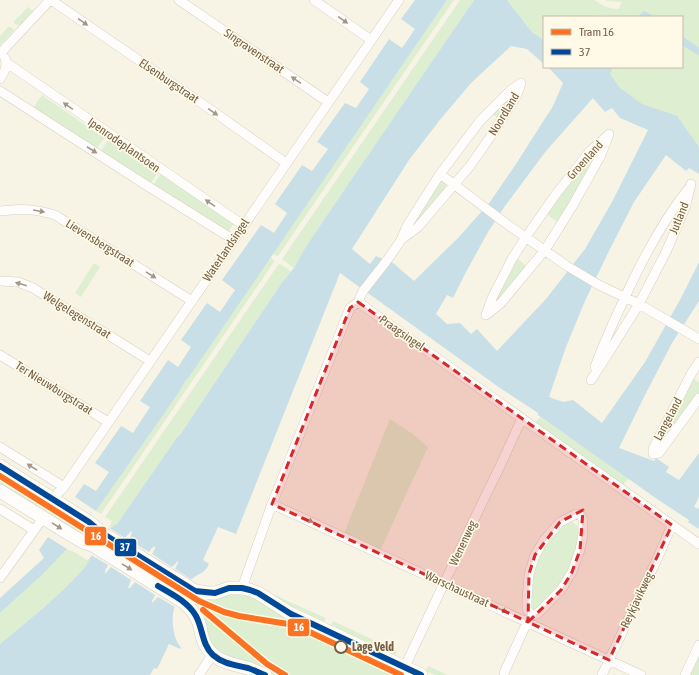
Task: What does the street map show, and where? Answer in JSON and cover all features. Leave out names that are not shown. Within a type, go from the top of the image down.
[{"type":"street","points":[[0,54],[50,0]]},
{"type":"street","name":"Elsenburgstraat","points":[[50,0],[286,163]]},
{"type":"street","name":"Singravenstraat","points":[[179,0],[328,102]]},
{"type":"street","points":[[314,0],[371,40]]},
{"type":"street","name":"Waterlandsingel","points":[[54,500],[399,0]]},
{"type":"street","name":"Ipenrodeplantsoen","points":[[0,54],[4,56],[7,63],[243,225]]},
{"type":"street","points":[[0,79],[6,70],[7,63]]},
{"type":"street","name":"Noordland","points":[[358,302],[363,291],[401,240],[407,226],[440,174],[480,121],[511,90],[521,83],[517,95],[470,166],[418,227],[401,240]]},
{"type":"street","name":"Ipenrodeplantsoen","points":[[0,91],[234,240]]},
{"type":"street","name":"Groenland","points":[[610,134],[600,157],[545,250],[501,303],[486,316],[492,298],[505,272],[526,237],[556,194],[585,157],[610,134]]},
{"type":"street","points":[[440,174],[480,205],[567,266],[599,285],[639,304],[699,339]]},
{"type":"street","name":"Jutland","points":[[691,184],[685,208],[666,252],[639,304],[591,380],[600,354],[625,297],[652,244],[676,204],[691,184]]},
{"type":"street","name":"Lievensbergstraat","points":[[0,211],[15,209],[38,210],[55,215],[192,301]]},
{"type":"street","name":"Welgelegenstraat","points":[[0,282],[18,282],[33,288],[150,361]]},
{"type":"street","points":[[242,588],[272,504],[350,308],[358,302]]},
{"type":"street","name":"Praagsingel","points":[[358,302],[699,544]]},
{"type":"street","name":"Ter Nieuwburgstraat","points":[[0,355],[108,422]]},
{"type":"street","name":"Langeland","points":[[699,362],[691,374],[653,448],[654,454],[659,453],[699,398]]},
{"type":"street","name":"Wenenweg","points":[[403,671],[522,418]]},
{"type":"street","points":[[0,447],[64,487]]},
{"type":"street","points":[[0,466],[89,522],[102,533],[195,591],[215,593],[229,588],[242,588],[250,590],[258,593],[291,614],[403,671],[421,675]]},
{"type":"street","points":[[0,491],[83,542],[94,546],[185,603],[196,616],[203,640],[212,655],[223,661],[265,675]]},
{"type":"street","name":"Warschaustraat","points":[[272,504],[444,583],[529,618],[641,675]]},
{"type":"street","points":[[0,509],[34,530]]},
{"type":"street","points":[[504,673],[529,618],[527,599],[529,574],[535,555],[545,539],[560,522],[576,514],[580,514],[583,519],[583,534],[580,550],[572,572],[561,590],[537,614],[529,618]]},
{"type":"street","points":[[0,578],[43,518]]},
{"type":"street","name":"Reykjavikweg","points":[[602,675],[672,525]]},
{"type":"street","points":[[685,675],[699,645]]},
{"type":"street","points":[[199,675],[212,655]]},
{"type":"highlighted area","points":[[358,302],[672,525],[609,660],[272,504],[350,308]],"holes":[[[583,510],[580,550],[572,572],[561,590],[528,622],[529,574],[535,555],[560,522]]]},
{"type":"green space","points":[[447,0],[454,0],[278,256],[273,254]]},
{"type":"green space","points":[[460,0],[474,0],[305,248],[294,268],[282,259]]},
{"type":"green space","points":[[507,0],[594,0],[606,6],[618,9],[622,2],[605,0],[699,0],[699,155],[582,68],[683,68],[683,16],[543,16],[543,39],[532,32]]},
{"type":"green space","points":[[28,7],[33,11],[20,25],[14,23],[14,21]]},
{"type":"green space","points":[[8,27],[11,27],[14,30],[0,45],[0,36]]},
{"type":"green space","points":[[42,95],[101,136],[106,136],[97,148],[33,108]]},
{"type":"green space","points":[[510,95],[512,96],[499,118],[492,114]]},
{"type":"green space","points":[[108,140],[157,174],[151,183],[100,152]]},
{"type":"green space","points":[[600,148],[601,149],[559,222],[557,222],[548,215],[548,213],[570,183]]},
{"type":"green space","points":[[161,173],[234,223],[228,232],[154,184]]},
{"type":"green space","points":[[441,182],[444,183],[447,190],[412,228],[410,227],[437,184]]},
{"type":"green space","points":[[270,257],[274,260],[274,262],[101,514],[96,511],[180,391],[182,385]]},
{"type":"green space","points":[[518,259],[527,267],[506,292],[497,300],[495,299]]},
{"type":"green space","points":[[94,263],[100,267],[81,297],[75,293]]},
{"type":"green space","points":[[280,264],[291,271],[180,435],[117,524],[109,528],[112,521],[105,517]]},
{"type":"green space","points":[[694,379],[699,383],[699,393],[657,450],[682,399]]},
{"type":"green space","points":[[540,417],[629,478],[623,485],[535,423]]},
{"type":"green space","points":[[390,419],[414,435],[428,447],[379,553],[343,536]]},
{"type":"green space","points":[[0,469],[85,522],[77,536],[0,488]]},
{"type":"green space","points":[[567,522],[573,522],[579,527],[576,554],[559,588],[533,612],[530,608],[532,573],[545,544],[561,526]]},
{"type":"green space","points":[[67,549],[87,560],[90,558],[85,567],[56,597],[0,644],[0,613],[41,576]]},
{"type":"green space","points":[[242,591],[317,632],[315,636],[320,639],[323,634],[397,669],[394,674],[395,675],[271,675],[213,651],[198,615],[209,596]]},
{"type":"green space","points":[[272,594],[326,618],[324,622],[293,607],[289,609],[271,596]]},
{"type":"green space","points":[[333,621],[397,651],[394,657],[330,626]]},
{"type":"green space","points":[[699,645],[699,675],[685,675]]},
{"type":"green space","points":[[428,666],[448,675],[435,675],[426,671]]},
{"type":"water","points":[[415,0],[447,0],[184,383],[180,391],[96,511],[75,497],[84,484],[96,491],[109,472],[95,463],[121,426],[133,433],[150,407],[140,401],[168,360],[178,367],[191,347],[181,340],[207,303],[220,312],[235,290],[222,280],[261,225],[274,233],[287,213],[275,204],[302,165],[312,171],[328,149],[317,142],[345,103],[356,108],[369,89],[360,82],[389,39],[402,48],[415,29],[401,19]]},
{"type":"water","points":[[474,0],[507,0],[532,32],[543,39],[543,63],[527,49],[511,46],[471,83],[409,160],[352,249],[370,264],[376,256],[393,263],[414,281],[458,238],[490,202],[553,106],[563,83],[549,68],[613,68],[610,74],[620,88],[642,104],[677,116],[699,147],[699,174],[689,168],[686,171],[666,155],[634,202],[585,301],[566,347],[549,397],[563,402],[573,400],[602,423],[645,362],[681,298],[699,262],[699,301],[672,343],[619,448],[654,461],[656,458],[669,467],[666,472],[679,480],[699,453],[699,497],[694,507],[699,509],[699,529],[688,522],[689,520],[538,415],[538,413],[500,388],[340,273],[236,534],[218,527],[203,560],[209,564],[207,568],[191,580],[175,606],[173,613],[173,629],[176,640],[181,647],[180,649],[169,644],[157,669],[154,668],[150,675],[0,675],[0,644],[56,597],[85,567],[110,528],[117,524],[180,435],[283,281],[294,268],[305,248]],"holes":[[[593,98],[605,112],[612,108],[620,118],[648,130],[612,202],[585,249],[546,299],[497,351],[477,329],[471,334],[460,323],[447,324],[436,314],[447,295],[453,298],[488,232],[505,206],[546,151]]]},
{"type":"water","points":[[644,11],[653,16],[638,16]]},
{"type":"water","points":[[683,37],[699,48],[699,56],[683,46]]},
{"type":"water","points":[[48,537],[67,549],[41,576],[0,613],[0,598],[44,558],[39,550]]},
{"type":"pier","points":[[108,527],[125,538],[131,531],[129,540],[149,552],[155,546],[152,554],[172,567],[178,561],[175,569],[192,580],[175,607],[158,597],[152,603],[155,595],[135,582],[130,588],[128,588],[131,580],[111,567],[105,574],[108,565],[91,555]]},
{"type":"tram line","name":"16","points":[[0,476],[199,601],[224,612],[288,624],[303,629],[401,675]]},
{"type":"tram line","name":"16","points":[[203,610],[267,664],[285,675]]},
{"type":"transit line","name":"37","points":[[0,466],[89,522],[102,533],[195,591],[215,593],[229,588],[242,588],[250,590],[258,593],[291,614],[421,675]]},
{"type":"transit line","name":"37","points":[[158,586],[179,599],[193,611],[207,647],[213,655],[225,662],[248,668],[265,675]]},
{"type":"place","name":"Lage Veld","points":[[341,647]]}]
